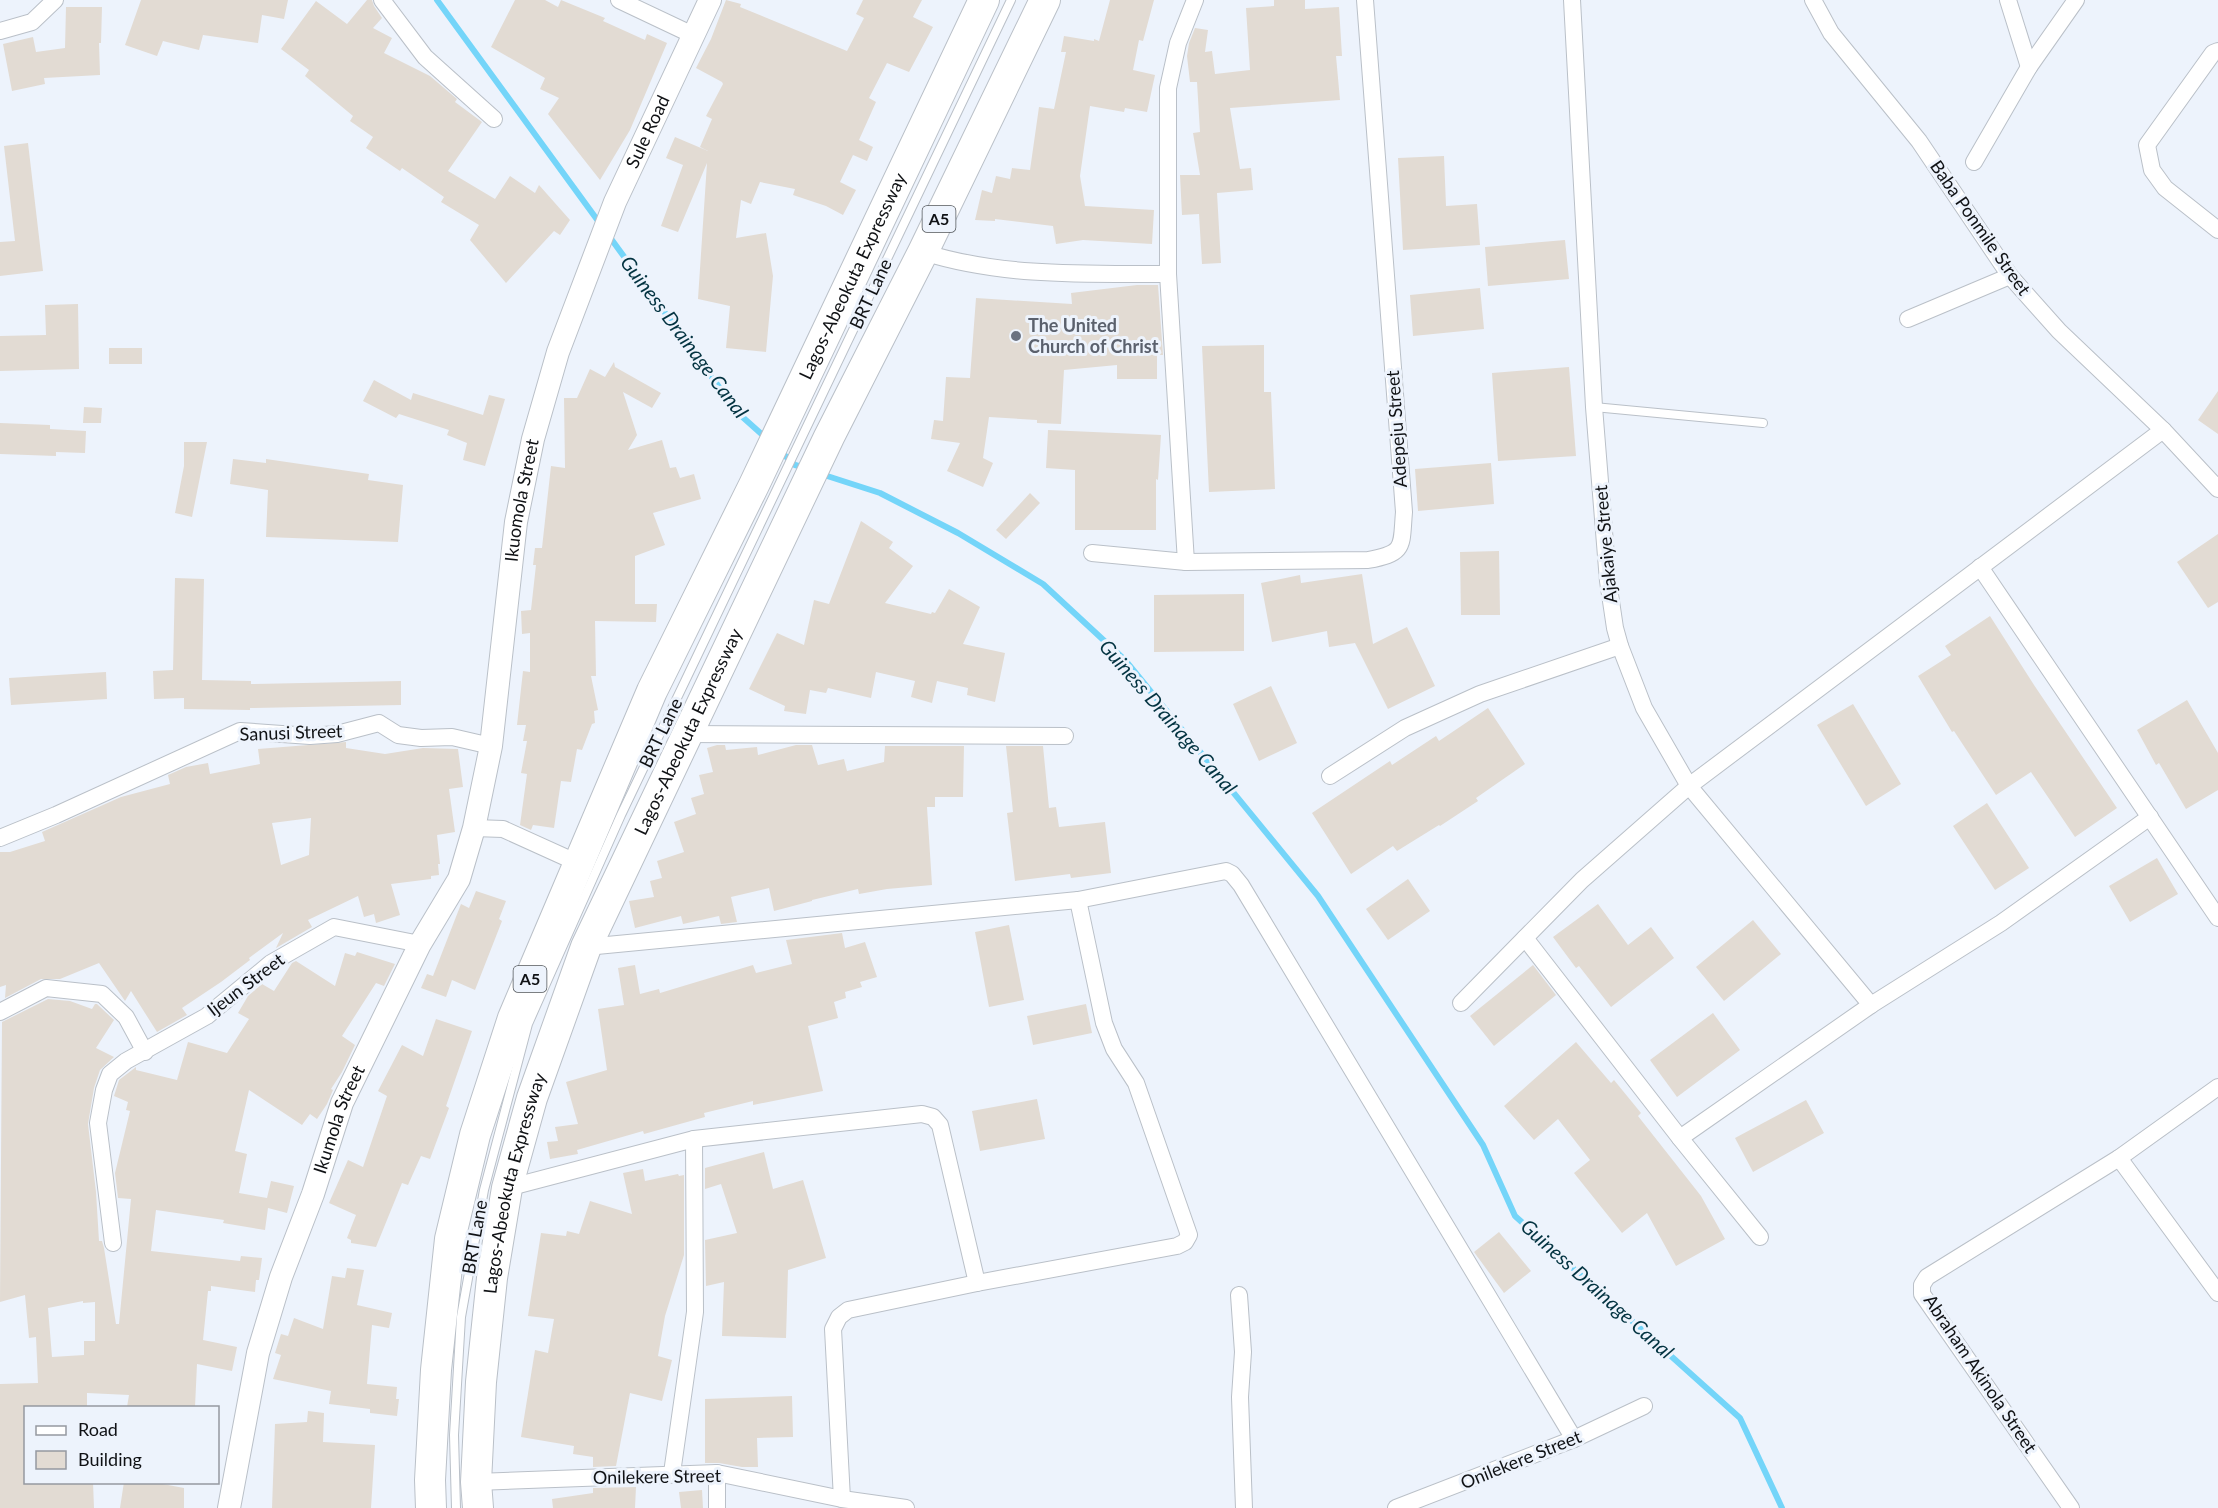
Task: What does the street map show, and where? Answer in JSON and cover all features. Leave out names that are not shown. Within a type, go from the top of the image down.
[{"type":"highway","name":"Lagos-Abeokuta Expressway","points":[[431,1508],[430,1480],[436,1370],[450,1239],[476,1135],[513,1018],[652,691],[775,496],[808,425],[984,0]]},
{"type":"highway","name":"Lagos-Abeokuta Expressway","points":[[477,1495],[481,1382],[492,1278],[507,1188],[532,1098],[586,947],[688,734],[775,496],[808,425],[923,252],[1045,0]]},
{"type":"street","points":[[0,31],[32,22],[55,0]]},
{"type":"street","points":[[382,0],[426,57],[494,120]]},
{"type":"street","points":[[620,0],[695,36]]},
{"type":"street","name":"Sule Road","points":[[592,264],[615,202],[710,0]]},
{"type":"street","points":[[1186,562],[1168,274],[1168,87],[1178,43],[1195,0]]},
{"type":"street","name":"Adepeju Street","points":[[1092,553],[1186,562],[1368,560],[1390,556],[1401,544],[1404,512],[1365,0]]},
{"type":"street","name":"Ajakaiye Street","points":[[1572,0],[1594,407],[1608,581],[1620,646],[1644,708],[1689,786],[1871,1005]]},
{"type":"street","name":"Baba Ponmile Street","points":[[1813,0],[1831,33],[1918,141],[2010,276],[2060,331],[2163,430],[2218,489]]},
{"type":"street","points":[[2008,0],[2029,67]]},
{"type":"street","points":[[1974,162],[2029,67],[2076,0]]},
{"type":"street","points":[[2218,51],[2213,53],[2147,145],[2152,170],[2165,188],[2218,230]]},
{"type":"street","points":[[923,252],[975,264],[1031,270],[1076,274],[1168,274]]},
{"type":"street","name":"Ikuomola Street","points":[[491,746],[516,522],[533,439],[558,352],[592,264]]},
{"type":"street","points":[[1908,320],[2010,276]]},
{"type":"street","points":[[1461,1003],[1582,880],[1689,786],[2163,430]]},
{"type":"street","points":[[1980,567],[2218,918]]},
{"type":"street","points":[[1329,776],[1405,728],[1480,694],[1620,646]]},
{"type":"street","name":"Sanusi Street","points":[[0,838],[240,731],[310,736],[337,734],[379,723],[398,735],[421,738],[452,737],[491,746]]},
{"type":"street","points":[[688,734],[1065,736]]},
{"type":"street","name":"Ikumola Street","points":[[229,1508],[258,1353],[281,1277],[313,1194],[342,1103],[420,944],[459,879],[474,828],[491,746]]},
{"type":"street","points":[[1680,1138],[1871,1005],[2001,923],[2150,817]]},
{"type":"street","points":[[474,828],[503,829],[578,863]]},
{"type":"street","points":[[586,947],[1078,900],[1226,871],[1232,874],[1241,885],[1574,1439]]},
{"type":"street","points":[[842,1499],[833,1329],[839,1317],[848,1310],[977,1283],[1177,1246],[1185,1242],[1189,1235],[1136,1083],[1114,1049],[1104,1023],[1078,900]]},
{"type":"street","name":"Ijeun Street","points":[[113,1243],[98,1123],[101,1103],[110,1074],[126,1061],[207,1016],[271,963],[334,927],[420,944]]},
{"type":"street","points":[[1525,938],[1760,1237]]},
{"type":"street","points":[[0,1012],[46,988],[102,994],[126,1017],[145,1052]]},
{"type":"street","points":[[2218,1087],[2119,1158],[2218,1293]]},
{"type":"street","points":[[507,1188],[694,1139],[922,1114],[933,1117],[940,1125],[977,1283]]},
{"type":"street","points":[[672,1473],[695,1312],[694,1139]]},
{"type":"street","name":"Abraham Akinola Street","points":[[2071,1508],[1922,1294],[1922,1285],[1927,1277],[2119,1158]]},
{"type":"street","points":[[1239,1295],[1243,1352],[1240,1397],[1244,1508]]},
{"type":"street","name":"Onilekere Street","points":[[1396,1508],[1574,1439],[1644,1406]]},
{"type":"street","name":"Onilekere Street","points":[[477,1495],[672,1473],[717,1473],[842,1499],[906,1508]]},
{"type":"street","points":[[717,1473],[717,1508]]},
{"type":"lane","name":"BRT Lane","points":[[808,425],[1011,0]]},
{"type":"lane","points":[[1594,407],[1763,423]]},
{"type":"lane","name":"BRT Lane","points":[[456,1508],[454,1435],[461,1317],[484,1190],[528,1024],[621,815],[775,496]]},
{"type":"building","points":[[141,0],[288,0],[284,19],[262,15],[258,43],[203,35],[199,50],[163,41],[157,56],[125,45]]},
{"type":"building","points":[[367,0],[372,0],[382,18],[373,28],[392,38],[384,53],[430,76],[457,99],[455,102],[482,122],[448,171],[495,199],[510,176],[535,193],[539,185],[570,220],[560,235],[554,231],[506,283],[470,240],[479,225],[441,202],[444,197],[402,168],[400,171],[366,148],[373,137],[350,121],[353,116],[305,76],[309,70],[281,49],[316,1],[347,24]]},
{"type":"building","points":[[515,0],[545,0],[558,7],[561,0],[605,18],[603,21],[645,40],[647,34],[667,43],[630,130],[600,180],[548,114],[559,98],[540,89],[545,78],[491,47]]},
{"type":"building","points":[[726,0],[741,4],[740,7],[847,51],[864,18],[856,14],[863,0],[922,0],[913,17],[933,27],[909,72],[887,63],[869,98],[876,102],[859,140],[873,147],[867,161],[853,155],[840,182],[856,190],[843,215],[826,206],[793,195],[795,189],[760,182],[751,204],[741,200],[736,238],[766,233],[773,276],[766,352],[726,348],[730,306],[698,299],[707,163],[678,232],[661,226],[683,165],[666,158],[675,137],[708,151],[700,147],[712,119],[706,116],[723,84],[696,68],[711,39]]},
{"type":"building","points":[[1110,0],[1154,0],[1143,41],[1139,40],[1133,70],[1155,75],[1147,112],[1125,108],[1124,112],[1090,106],[1080,176],[1085,206],[1154,210],[1152,244],[1083,240],[1056,244],[1053,226],[995,219],[995,221],[975,220],[982,190],[992,193],[996,176],[1010,179],[1012,168],[1030,170],[1039,107],[1054,109],[1066,52],[1061,52],[1064,36],[1099,41]]},
{"type":"building","points":[[1274,0],[1305,0],[1305,9],[1339,7],[1342,56],[1336,56],[1340,100],[1230,108],[1240,169],[1251,168],[1253,190],[1217,193],[1221,263],[1202,264],[1199,214],[1182,215],[1180,175],[1200,175],[1193,133],[1200,132],[1197,82],[1190,82],[1187,56],[1189,43],[1195,28],[1208,30],[1205,52],[1212,51],[1215,74],[1250,70],[1246,8],[1274,6]]},
{"type":"building","points":[[66,7],[102,7],[101,43],[99,43],[100,75],[44,78],[45,84],[12,91],[3,44],[33,37],[36,52],[65,48]]},
{"type":"building","points":[[28,143],[43,271],[0,276],[0,242],[15,241],[4,146]]},
{"type":"building","points":[[1444,156],[1446,206],[1477,204],[1480,245],[1403,250],[1398,158]]},
{"type":"building","points":[[1565,240],[1569,279],[1488,286],[1485,247]]},
{"type":"building","points":[[1137,285],[1158,285],[1163,355],[1157,355],[1157,379],[1117,379],[1117,365],[1064,370],[1061,424],[989,417],[983,458],[993,463],[983,487],[947,471],[960,443],[931,439],[934,420],[943,421],[946,377],[970,378],[976,298],[1072,304],[1071,293]]},
{"type":"building","points":[[1480,288],[1484,329],[1413,336],[1410,295]]},
{"type":"building","points":[[78,304],[79,369],[0,371],[0,336],[46,335],[45,305]]},
{"type":"building","points":[[1264,345],[1264,392],[1271,392],[1275,489],[1209,492],[1202,346]]},
{"type":"building","points":[[109,348],[142,348],[142,364],[109,364]]},
{"type":"building","points":[[614,362],[615,367],[661,393],[652,408],[623,392],[637,435],[628,450],[662,440],[670,468],[676,467],[680,478],[694,474],[701,499],[653,513],[665,545],[635,556],[635,604],[657,604],[656,622],[595,621],[596,676],[591,676],[598,710],[594,711],[595,723],[592,724],[582,750],[577,749],[571,782],[561,781],[554,828],[533,825],[531,830],[520,825],[527,774],[521,773],[527,741],[523,741],[526,725],[517,725],[523,671],[530,672],[530,633],[522,634],[521,611],[531,610],[536,565],[533,565],[535,548],[542,548],[551,466],[565,468],[564,398],[577,398],[590,369],[605,377]]},
{"type":"building","points":[[1569,367],[1576,456],[1498,461],[1492,373]]},
{"type":"building","points":[[374,380],[411,400],[413,393],[483,415],[489,395],[505,399],[485,466],[463,460],[467,443],[447,435],[449,430],[399,414],[396,418],[363,401]]},
{"type":"building","points":[[2218,391],[2218,434],[2198,420]]},
{"type":"building","points":[[84,407],[102,408],[101,423],[83,423]]},
{"type":"building","points":[[0,423],[50,425],[50,429],[86,431],[85,453],[56,452],[56,456],[0,454]]},
{"type":"building","points":[[1048,430],[1161,435],[1158,480],[1156,479],[1156,530],[1075,530],[1075,470],[1046,468]]},
{"type":"building","points":[[184,442],[207,442],[192,517],[175,513],[184,466]]},
{"type":"building","points":[[233,459],[266,463],[266,459],[369,474],[368,480],[403,485],[398,542],[266,537],[268,490],[230,484]]},
{"type":"building","points":[[1491,463],[1494,504],[1418,511],[1415,469]]},
{"type":"building","points":[[1030,493],[1040,503],[1006,539],[996,530]]},
{"type":"building","points":[[861,521],[893,542],[889,548],[913,566],[885,603],[931,614],[935,613],[949,589],[980,607],[963,644],[1005,653],[995,702],[967,695],[968,688],[937,681],[932,703],[911,697],[915,681],[876,672],[871,698],[828,688],[826,693],[810,690],[806,714],[784,711],[785,706],[749,689],[777,633],[804,645],[814,600],[829,604]]},
{"type":"building","points":[[2218,534],[2218,602],[2208,608],[2177,562]]},
{"type":"building","points":[[1499,551],[1500,615],[1461,615],[1460,552]]},
{"type":"building","points":[[1362,574],[1373,644],[1407,627],[1435,686],[1388,709],[1355,643],[1329,647],[1327,631],[1272,642],[1261,583],[1300,575],[1301,583]]},
{"type":"building","points":[[175,578],[204,579],[202,680],[251,681],[251,684],[401,681],[401,705],[250,708],[250,710],[184,709],[184,698],[154,699],[153,671],[173,670]]},
{"type":"building","points":[[1244,594],[1244,651],[1154,652],[1154,595]]},
{"type":"building","points":[[1990,616],[2117,808],[2075,837],[2031,772],[1996,795],[1954,731],[1952,732],[1918,676],[1951,655],[1945,646]]},
{"type":"building","points":[[106,672],[107,699],[11,705],[9,678]]},
{"type":"building","points":[[1271,686],[1297,743],[1259,761],[1233,704]]},
{"type":"building","points":[[2187,700],[2218,753],[2218,790],[2186,809],[2159,763],[2156,765],[2137,730]]},
{"type":"building","points":[[1853,704],[1901,784],[1866,806],[1817,725]]},
{"type":"building","points":[[1488,708],[1525,764],[1476,798],[1478,801],[1440,826],[1397,851],[1393,846],[1351,874],[1312,813],[1390,761],[1392,765],[1436,736],[1439,741]]},
{"type":"building","points":[[346,742],[346,748],[385,754],[423,748],[458,749],[463,787],[449,789],[455,832],[437,835],[439,875],[431,876],[431,879],[391,884],[400,915],[376,923],[374,914],[364,917],[358,896],[308,920],[312,927],[276,948],[283,933],[221,982],[182,1008],[187,1015],[157,1032],[131,991],[125,1001],[99,963],[60,979],[41,979],[5,998],[6,985],[0,987],[0,852],[10,852],[45,841],[42,832],[121,797],[170,784],[168,775],[186,767],[208,763],[210,774],[260,764],[258,749]],"holes":[[[311,818],[309,855],[281,865],[272,823]]]},
{"type":"building","points":[[725,745],[726,750],[757,747],[758,755],[796,745],[812,745],[818,765],[844,759],[847,771],[884,762],[885,746],[964,746],[963,797],[935,797],[935,807],[927,807],[932,885],[859,894],[858,889],[774,911],[769,888],[731,897],[737,922],[721,924],[719,916],[683,924],[681,916],[635,928],[629,901],[654,897],[650,881],[662,878],[657,861],[684,852],[674,822],[696,814],[691,798],[704,794],[699,775],[713,772],[707,748]]},
{"type":"building","points":[[1006,746],[1043,746],[1049,808],[1056,807],[1059,827],[1105,822],[1111,873],[1071,878],[1070,874],[1015,881],[1007,813],[1013,812]]},
{"type":"building","points":[[1987,803],[2029,868],[1995,890],[1953,826]]},
{"type":"building","points":[[2157,858],[2178,894],[2130,922],[2109,886]]},
{"type":"building","points":[[1408,879],[1430,911],[1388,940],[1366,909]]},
{"type":"building","points":[[476,891],[506,901],[499,919],[502,921],[475,990],[452,980],[446,997],[421,988],[427,974],[433,976],[461,904],[469,908]]},
{"type":"building","points":[[1598,904],[1628,945],[1651,927],[1674,958],[1611,1007],[1579,966],[1576,968],[1553,937]]},
{"type":"building","points":[[1753,920],[1781,954],[1724,1001],[1696,967]]},
{"type":"building","points":[[1009,925],[1024,1000],[989,1007],[975,932]]},
{"type":"building","points":[[842,933],[845,948],[865,942],[877,977],[860,982],[862,987],[845,992],[846,998],[834,1002],[838,1018],[808,1026],[823,1091],[753,1105],[753,1101],[704,1113],[705,1117],[644,1134],[643,1131],[577,1150],[578,1154],[550,1159],[547,1142],[558,1141],[555,1127],[578,1124],[566,1082],[607,1070],[598,1009],[624,1005],[618,968],[635,965],[640,994],[659,989],[660,993],[753,965],[756,973],[792,964],[786,940]]},
{"type":"building","points":[[357,952],[395,964],[384,986],[376,983],[342,1036],[355,1045],[331,1089],[333,1090],[327,1104],[317,1119],[310,1114],[302,1125],[249,1090],[235,1151],[247,1154],[239,1193],[267,1198],[271,1181],[294,1186],[287,1213],[268,1208],[265,1230],[223,1223],[224,1220],[156,1210],[151,1251],[240,1261],[241,1256],[262,1258],[255,1292],[211,1286],[211,1291],[208,1291],[203,1340],[237,1347],[232,1371],[197,1364],[195,1406],[127,1406],[129,1395],[87,1393],[87,1406],[24,1406],[24,1484],[93,1484],[94,1508],[0,1508],[0,1384],[38,1383],[36,1337],[29,1338],[25,1295],[0,1302],[2,1022],[48,999],[70,1001],[92,1009],[97,1004],[114,1020],[96,1048],[114,1057],[100,1070],[94,1088],[88,1124],[99,1241],[102,1241],[104,1248],[116,1324],[119,1324],[131,1199],[118,1198],[115,1173],[130,1111],[126,1110],[128,1102],[114,1096],[119,1080],[136,1067],[136,1070],[177,1080],[188,1042],[227,1053],[249,1019],[238,1013],[248,996],[262,984],[274,991],[292,963],[296,961],[335,986],[345,953],[355,956]],"holes":[[[83,1301],[83,1303],[95,1302],[95,1341],[84,1341],[84,1355],[52,1357],[48,1308]]]},
{"type":"building","points":[[1533,965],[1556,995],[1494,1046],[1470,1016]]},
{"type":"building","points":[[1086,1004],[1092,1033],[1033,1045],[1027,1016]]},
{"type":"building","points":[[1713,1013],[1740,1050],[1677,1097],[1650,1060]]},
{"type":"building","points":[[436,1019],[472,1031],[446,1106],[449,1108],[430,1159],[421,1156],[408,1185],[402,1183],[376,1247],[351,1243],[351,1240],[347,1238],[356,1215],[329,1203],[348,1160],[363,1167],[387,1096],[378,1091],[402,1045],[423,1056]]},
{"type":"building","points":[[1576,1042],[1611,1083],[1614,1080],[1641,1113],[1638,1116],[1701,1196],[1725,1239],[1676,1266],[1647,1213],[1622,1233],[1574,1173],[1590,1160],[1558,1119],[1534,1140],[1504,1106]]},
{"type":"building","points":[[1037,1099],[1045,1139],[980,1151],[972,1111]]},
{"type":"building","points":[[1806,1100],[1824,1133],[1753,1172],[1735,1138]]},
{"type":"building","points":[[764,1152],[773,1189],[803,1180],[826,1258],[788,1270],[786,1338],[722,1336],[724,1282],[706,1286],[705,1240],[737,1233],[721,1184],[705,1189],[705,1168]]},
{"type":"building","points":[[643,1169],[645,1181],[678,1174],[679,1176],[684,1175],[684,1255],[665,1316],[658,1356],[672,1360],[662,1401],[630,1393],[616,1466],[593,1467],[593,1457],[573,1454],[574,1446],[521,1437],[535,1350],[548,1353],[554,1319],[528,1316],[541,1233],[566,1236],[567,1231],[579,1234],[590,1201],[632,1214],[623,1173]]},
{"type":"building","points":[[1499,1232],[1531,1271],[1504,1293],[1474,1252]]},
{"type":"building","points":[[347,1268],[364,1270],[357,1305],[392,1313],[389,1328],[372,1325],[367,1384],[397,1387],[396,1399],[399,1399],[397,1416],[370,1413],[370,1409],[329,1404],[331,1391],[273,1379],[281,1355],[275,1353],[281,1334],[288,1336],[294,1318],[323,1329],[332,1276],[345,1278]]},
{"type":"building","points":[[792,1396],[793,1437],[757,1438],[758,1467],[705,1463],[705,1399]]},
{"type":"building","points":[[308,1411],[324,1413],[323,1442],[375,1445],[371,1508],[272,1508],[275,1424],[307,1422]]},
{"type":"building","points":[[124,1484],[163,1484],[184,1488],[184,1508],[120,1508]]},
{"type":"building","points":[[636,1487],[635,1508],[553,1508],[552,1499],[593,1493],[593,1488]]},
{"type":"building","points":[[702,1490],[703,1508],[681,1508],[679,1492]]},
{"type":"waterway","name":"Guiness Drainage Canal","points":[[437,0],[601,225]]},
{"type":"waterway","name":"Guiness Drainage Canal","points":[[609,236],[738,413],[766,438]]},
{"type":"waterway","name":"Guiness Drainage Canal","points":[[780,451],[795,465],[806,468]]},
{"type":"waterway","name":"Guiness Drainage Canal","points":[[821,474],[880,493],[958,533],[1043,584],[1125,660],[1318,896],[1483,1145],[1515,1216],[1740,1418],[1782,1508]]},
{"type":"place","name":"The United Church of Christ","points":[[1016,336]]}]
